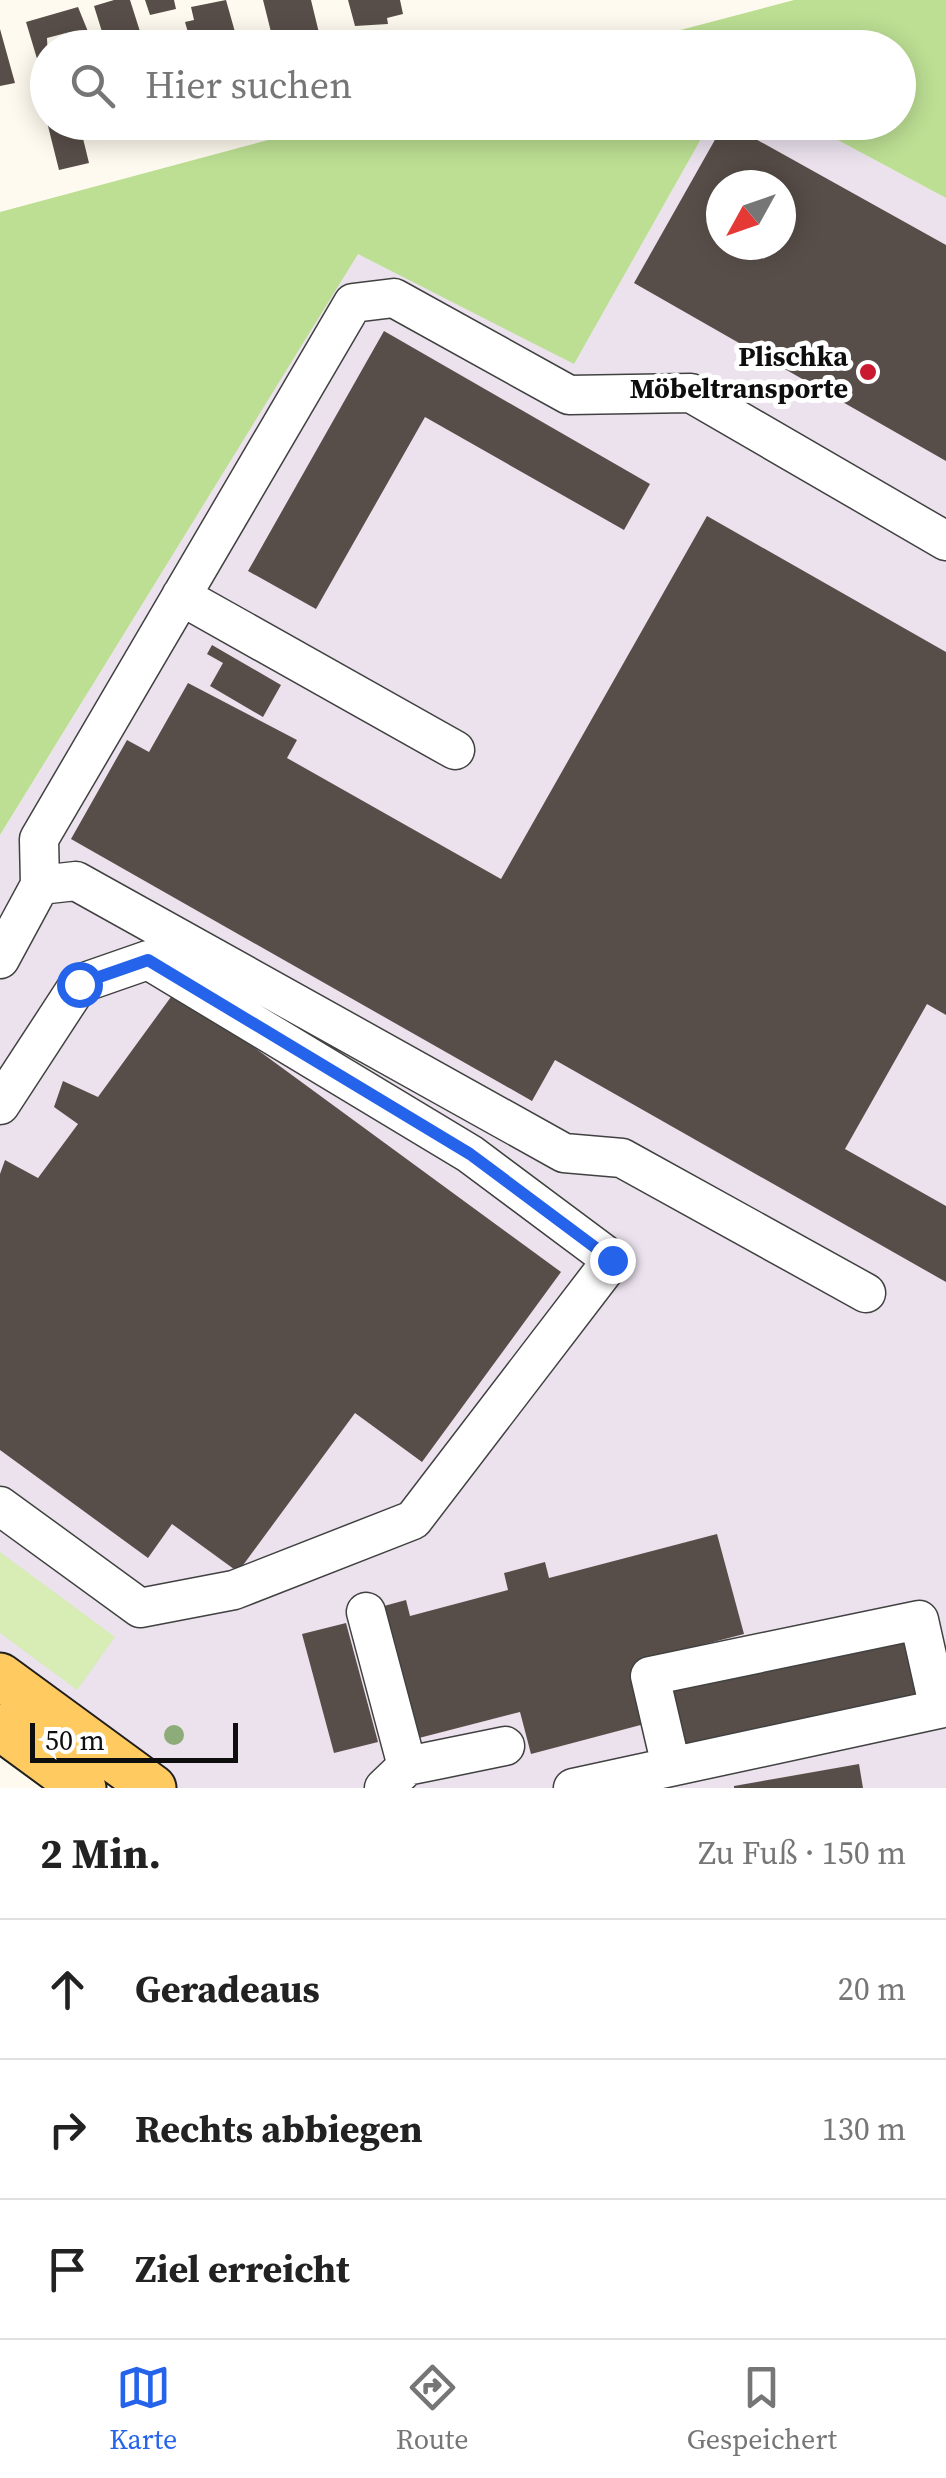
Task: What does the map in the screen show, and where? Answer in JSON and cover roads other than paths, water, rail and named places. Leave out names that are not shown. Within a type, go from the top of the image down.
[{"type":"main road","points":[[0,1676],[153,1788]]},
{"type":"main road","points":[[0,1728],[84,1788]]},
{"type":"lane","points":[[0,959],[40,884],[39,839],[353,303],[394,298],[568,395],[692,392],[946,540]]},
{"type":"lane","points":[[181,596],[455,750]]},
{"type":"lane","points":[[40,884],[76,881],[564,1153],[622,1158],[866,1293]]},
{"type":"lane","points":[[0,1105],[79,984],[148,960],[470,1154],[612,1260],[413,1520],[234,1590],[140,1608],[0,1506]]},
{"type":"lane","points":[[366,1612],[395,1777],[505,1746]]},
{"type":"lane","points":[[572,1788],[939,1710],[919,1620],[650,1676],[671,1766]]},
{"type":"place","name":"Plischka Möbeltransporte","points":[[868,372]]}]
